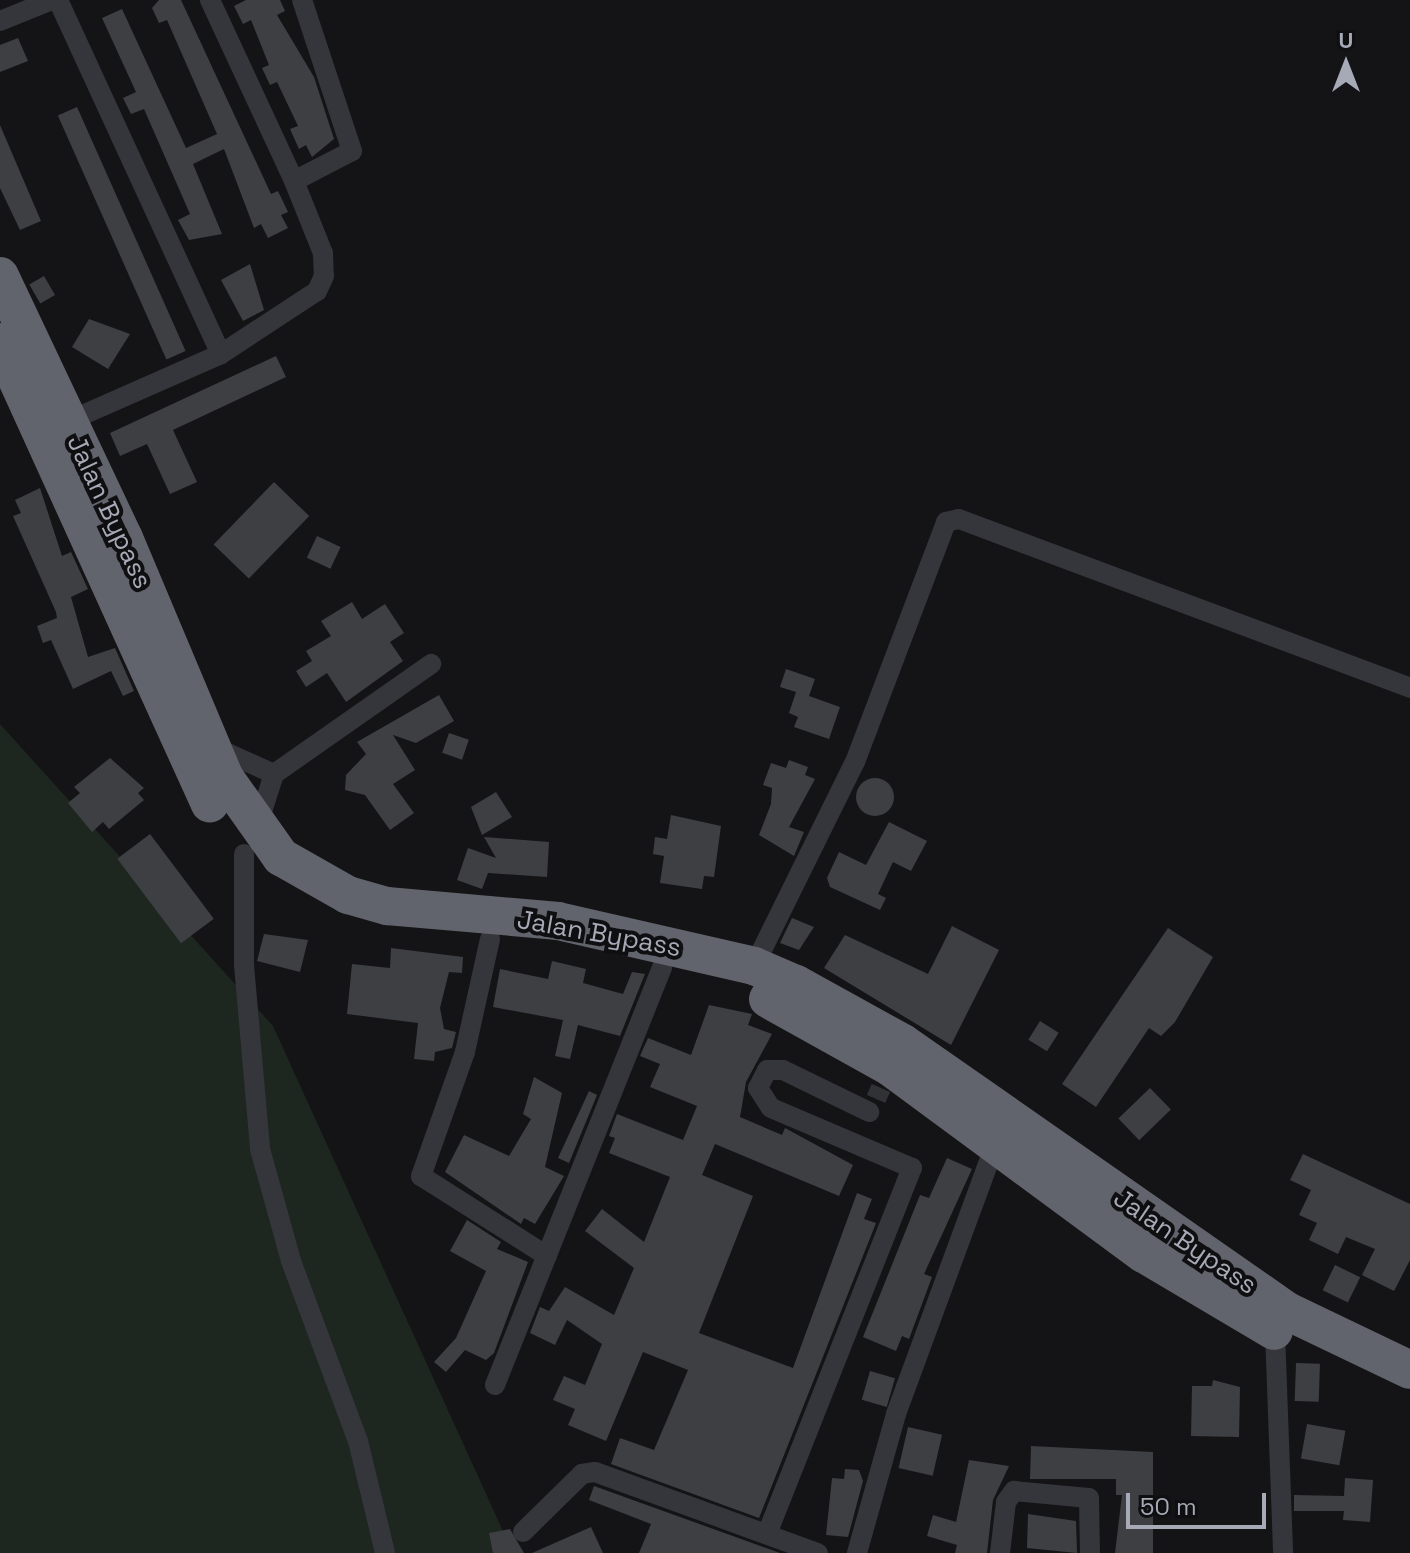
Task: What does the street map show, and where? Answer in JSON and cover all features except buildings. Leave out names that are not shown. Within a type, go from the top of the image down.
[{"type":"highway","name":"Jalan Bypass","points":[[0,276],[75,419],[111,544],[181,747],[250,842],[341,915],[377,927],[490,939],[662,967],[747,989],[884,1082],[994,1147],[1144,1254],[1275,1332],[1410,1396]]},
{"type":"highway","name":"Jalan Bypass","points":[[0,342],[111,544],[210,745],[250,842],[299,869],[387,906],[558,921],[754,966],[884,1082],[1287,1311],[1410,1370]]},
{"type":"street","points":[[0,21],[55,0],[221,354]]},
{"type":"street","points":[[75,419],[221,354],[317,291],[324,276],[323,253],[294,181],[210,0]]},
{"type":"street","points":[[294,181],[352,151],[302,0]]},
{"type":"street","points":[[754,966],[855,762],[946,522],[959,519],[1410,688]]},
{"type":"street","points":[[385,1553],[358,1441],[291,1261],[260,1149],[244,952],[250,842],[274,774],[431,664]]},
{"type":"street","points":[[210,745],[274,774]]},
{"type":"street","points":[[490,939],[465,1052],[421,1176],[547,1256]]},
{"type":"street","points":[[495,1385],[662,967]]},
{"type":"street","points":[[767,1534],[912,1175],[905,1159],[771,1108],[758,1088],[767,1070],[884,1082],[856,1139]]},
{"type":"street","points":[[857,1553],[896,1414],[994,1147]]},
{"type":"street","points":[[1275,1332],[1283,1553]]},
{"type":"street","points":[[523,1532],[588,1472],[818,1553]]},
{"type":"street","points":[[1000,1553],[1006,1502],[1014,1491],[1089,1498],[1090,1553]]},
{"type":"shaded area","points":[[0,724],[273,1026],[513,1553],[0,1553]]},
{"type":"tunnel","points":[[876,1099],[881,1088]]}]
